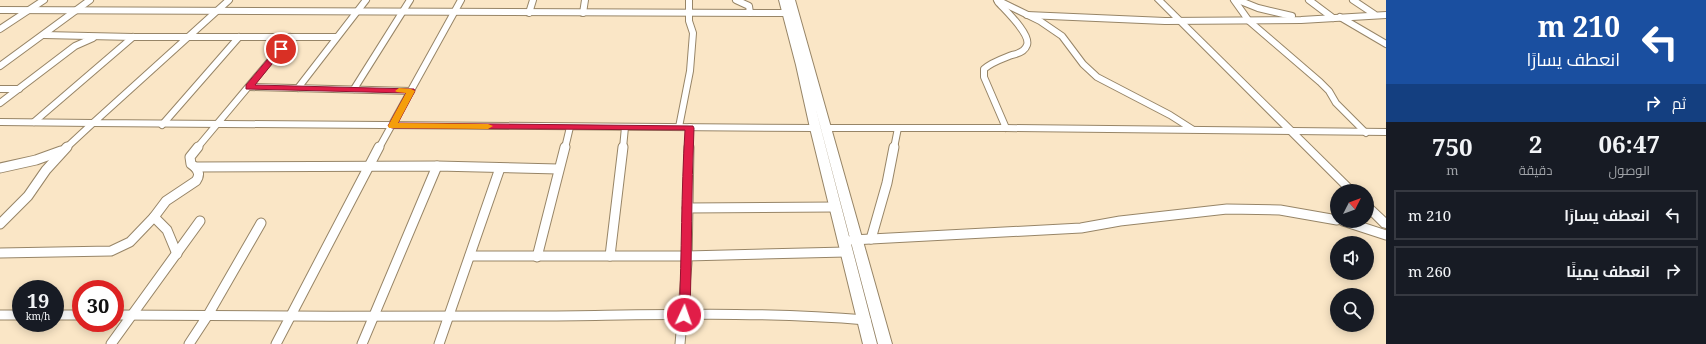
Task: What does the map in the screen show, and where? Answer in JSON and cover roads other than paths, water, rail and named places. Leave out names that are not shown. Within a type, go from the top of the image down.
[{"type":"main road","points":[[783,0],[790,13],[820,128],[856,240],[885,344]]},
{"type":"main road","points":[[790,13],[791,0]]},
{"type":"main road","points":[[820,128],[835,206],[855,284],[862,319],[870,344]]},
{"type":"street","points":[[0,29],[44,0]]},
{"type":"street","points":[[0,66],[90,0]]},
{"type":"street","points":[[0,224],[28,196],[46,170],[64,150],[229,0]]},
{"type":"street","points":[[298,88],[366,0]]},
{"type":"street","points":[[354,89],[410,0]]},
{"type":"street","points":[[276,344],[369,166],[461,0]]},
{"type":"street","points":[[529,13],[532,0]]},
{"type":"street","points":[[582,13],[585,0]]},
{"type":"street","points":[[679,127],[690,71],[693,33],[688,12],[689,0]]},
{"type":"street","points":[[736,0],[749,6],[750,13]]},
{"type":"street","points":[[997,0],[1040,21],[1062,36],[1083,64],[1097,77],[1170,115],[1193,130]]},
{"type":"street","points":[[997,0],[1028,40],[1027,48],[1022,52],[993,61],[984,69],[984,77],[1006,128]]},
{"type":"street","points":[[1159,0],[1345,184]]},
{"type":"street","points":[[1234,0],[1249,21],[1290,58],[1320,82],[1329,91],[1336,104],[1366,133]]},
{"type":"street","points":[[1238,0],[1273,12],[1311,19]]},
{"type":"street","points":[[1309,0],[1333,18]]},
{"type":"street","points":[[1353,0],[1374,14]]},
{"type":"street","points":[[0,10],[790,13]]},
{"type":"street","points":[[1027,15],[1144,21],[1249,21],[1333,18],[1374,14],[1386,15]]},
{"type":"street","points":[[1340,17],[1386,44]]},
{"type":"street","points":[[44,35],[133,37],[336,37]]},
{"type":"street","points":[[0,103],[75,46],[97,36]]},
{"type":"street","points":[[34,122],[133,37]]},
{"type":"street","points":[[162,124],[239,37]]},
{"type":"street","points":[[0,253],[111,252],[131,243],[166,201],[196,181],[199,177],[199,172],[191,164],[190,157],[215,125],[249,87],[290,37]]},
{"type":"street","points":[[249,87],[411,91]]},
{"type":"street","points":[[0,89],[19,88]]},
{"type":"street","points":[[0,122],[215,125],[1006,128],[1366,133],[1386,132]]},
{"type":"street","points":[[537,257],[558,169],[570,127]]},
{"type":"street","points":[[610,256],[625,127]]},
{"type":"street","points":[[680,344],[684,315],[687,256],[690,128]]},
{"type":"street","points":[[871,239],[887,183],[898,128]]},
{"type":"street","points":[[0,168],[36,160],[64,150]]},
{"type":"street","points":[[195,167],[437,166],[558,169]]},
{"type":"street","points":[[362,344],[437,166]]},
{"type":"street","points":[[439,344],[500,168]]},
{"type":"street","points":[[687,208],[835,206]]},
{"type":"street","points":[[843,239],[856,240],[1081,228],[1120,221],[1227,209],[1280,210],[1330,219]]},
{"type":"street","points":[[1374,213],[1386,224]]},
{"type":"street","points":[[154,217],[167,230],[177,254]]},
{"type":"street","points":[[111,344],[200,221]]},
{"type":"street","points":[[189,344],[208,315],[261,223]]},
{"type":"street","points":[[1364,228],[1386,235]]},
{"type":"street","points":[[470,256],[687,256],[846,252]]},
{"type":"street","points":[[0,315],[12,315]]},
{"type":"street","points":[[124,315],[373,317],[684,315],[820,316],[862,319],[878,322]]}]
